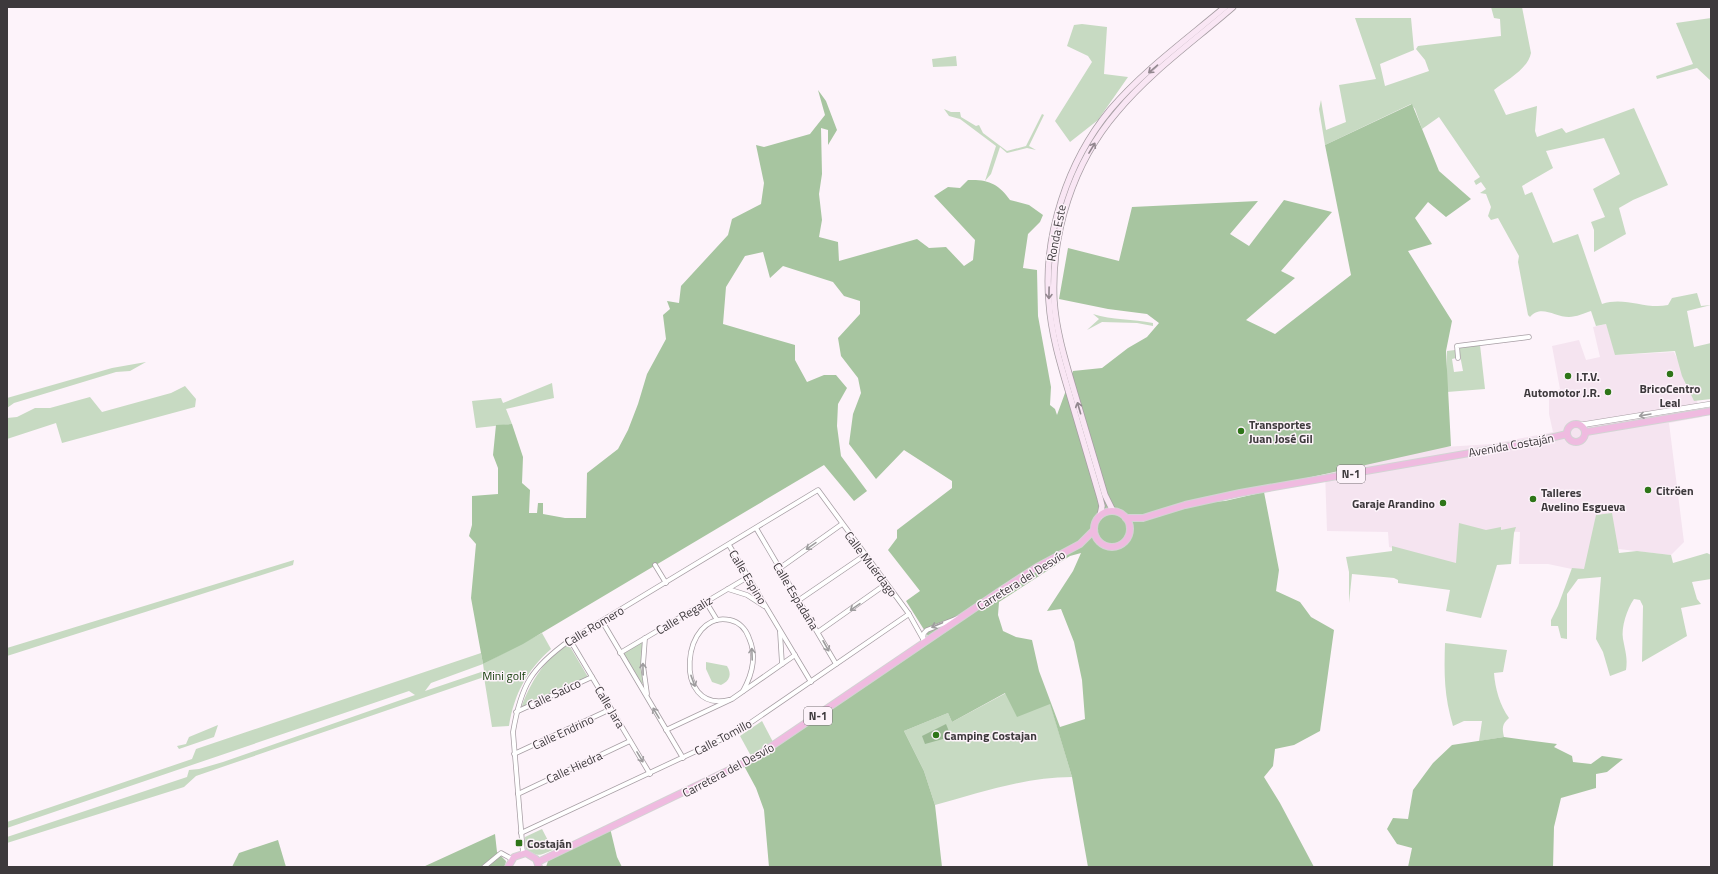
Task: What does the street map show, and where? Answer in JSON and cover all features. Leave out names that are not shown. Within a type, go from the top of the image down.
[{"type":"highway","points":[[1586,432],[1711,411]]},
{"type":"highway","points":[[1571,425],[1581,425],[1586,432],[1584,439],[1577,443],[1571,441],[1567,434],[1571,425]]},
{"type":"highway","name":"Avenida Costaján","points":[[1143,518],[1202,501],[1257,490],[1567,434]]},
{"type":"highway","points":[[1100,516],[1113,511]]},
{"type":"highway","name":"N-1","points":[[1113,511],[1126,518],[1143,518]]},
{"type":"highway","name":"N-1","points":[[1094,530],[1095,523],[1100,516]]},
{"type":"highway","points":[[1126,518],[1130,531]]},
{"type":"highway","name":"N-1","points":[[1100,542],[1108,547],[1118,546],[1126,540],[1130,531],[1143,518]]},
{"type":"highway","points":[[1094,530],[1100,542]]},
{"type":"highway","name":"Carretera del Desvío","points":[[1080,544],[1094,530]]},
{"type":"highway","name":"Carretera del Desvío","points":[[538,864],[754,758],[924,641],[1037,567],[1080,544],[1100,542]]},
{"type":"highway","points":[[508,867],[512,859],[523,853]]},
{"type":"highway","name":"N-1","points":[[523,853],[531,855],[538,864]]},
{"type":"main road","name":"Ronda Este","points":[[1100,516],[1102,506],[1059,360],[1048,301],[1049,267],[1056,220],[1073,171],[1086,146],[1110,111],[1138,81],[1225,7]]},
{"type":"main road","name":"Ronda Este","points":[[1113,511],[1105,495],[1059,335],[1054,300],[1055,268],[1061,221],[1079,173],[1091,148],[1115,113],[1142,86],[1233,7]]},
{"type":"street","points":[[1458,358],[1457,346],[1529,338]]},
{"type":"street","points":[[1581,425],[1711,404]]},
{"type":"street","name":"Calle Muérdago","points":[[818,490],[909,614],[924,641]]},
{"type":"street","name":"Calle Romero","points":[[523,853],[513,732],[516,712],[526,683],[547,657],[570,640],[818,490]]},
{"type":"street","points":[[780,568],[842,524]]},
{"type":"street","name":"Calle Espadaña","points":[[756,528],[836,664]]},
{"type":"street","name":"Calle Espino","points":[[729,545],[811,682]]},
{"type":"street","points":[[799,600],[865,555]]},
{"type":"street","points":[[655,565],[666,583]]},
{"type":"street","name":"Calle Regaliz","points":[[620,653],[748,577]]},
{"type":"street","points":[[818,632],[886,584]]},
{"type":"street","name":"Calle Espino","points":[[727,589],[747,595],[768,609]]},
{"type":"street","points":[[706,602],[717,620]]},
{"type":"street","name":"Calle Tomillo","points":[[521,833],[738,732],[909,614]]},
{"type":"street","name":"Carretera del Desvío","points":[[924,641],[924,633],[927,630],[941,623],[962,617]]},
{"type":"street","points":[[729,700],[717,702],[702,696],[695,687],[690,673],[690,656],[695,640],[703,628],[717,620],[726,619],[736,622],[745,630],[751,642],[753,653],[752,668],[743,691]]},
{"type":"street","points":[[602,621],[683,758]]},
{"type":"street","name":"Calle Espino","points":[[778,627],[782,664]]},
{"type":"street","points":[[645,638],[643,665],[648,699]]},
{"type":"street","name":"Calle Jara","points":[[570,640],[650,774]]},
{"type":"street","points":[[666,730],[729,700],[795,655]]},
{"type":"street","name":"Calle Saúco","points":[[516,712],[592,677]]},
{"type":"street","name":"Calle Endrino","points":[[514,754],[611,710]]},
{"type":"street","name":"Calle Hiedra","points":[[518,794],[630,741]]},
{"type":"street","points":[[484,867],[501,853],[512,859]]},
{"type":"shaded area","points":[[818,90],[826,101],[837,130],[828,145],[828,130],[821,128],[822,174],[819,194],[822,220],[819,237],[838,242],[839,261],[917,239],[929,248],[946,247],[964,266],[973,260],[975,240],[934,196],[948,187],[960,188],[968,180],[981,180],[997,186],[1010,200],[1029,205],[1043,215],[1040,222],[1028,234],[1023,268],[1037,270],[1038,316],[1051,387],[1050,405],[1055,409],[1057,415],[1073,371],[1102,368],[1128,348],[1147,337],[1159,323],[1147,314],[1108,309],[1059,299],[1068,248],[1119,261],[1132,207],[1258,201],[1230,234],[1249,246],[1284,200],[1332,212],[1281,271],[1295,278],[1246,320],[1275,334],[1351,275],[1325,145],[1412,104],[1439,171],[1471,199],[1446,217],[1428,202],[1415,218],[1432,244],[1408,251],[1452,321],[1446,351],[1451,446],[1195,503],[1225,501],[1264,492],[1279,570],[1276,591],[1300,602],[1311,617],[1334,630],[1320,731],[1294,745],[1275,749],[1273,766],[1264,777],[1280,803],[1314,867],[1088,867],[1072,777],[1050,704],[1017,717],[1005,693],[952,722],[948,713],[904,731],[924,771],[935,805],[942,867],[769,867],[764,810],[756,788],[743,764],[933,639],[928,636],[906,601],[920,591],[888,550],[897,538],[897,530],[952,488],[952,481],[904,450],[876,479],[849,444],[853,414],[861,393],[858,378],[841,356],[838,338],[860,314],[860,301],[844,296],[833,282],[783,266],[770,278],[763,252],[745,256],[726,287],[723,324],[795,345],[795,360],[807,382],[824,375],[836,375],[847,388],[838,404],[837,426],[841,456],[867,491],[854,501],[824,465],[523,644],[483,664],[471,598],[476,544],[469,536],[472,525],[472,496],[498,494],[498,468],[493,455],[496,425],[512,424],[523,457],[522,483],[530,490],[529,513],[537,513],[538,503],[543,503],[543,514],[565,518],[586,518],[587,473],[618,449],[628,430],[647,374],[666,339],[663,315],[670,309],[667,301],[679,303],[681,286],[728,235],[732,219],[761,204],[764,183],[756,145],[764,147],[810,134],[825,115]],"holes":[[[1081,553],[1073,571],[1047,611],[1061,609],[1074,642],[1082,680],[1085,719],[1060,727],[1039,671],[1032,640],[1016,637],[1003,631],[998,615],[999,602],[1070,556]]]},
{"type":"shaded area","points":[[1606,324],[1616,355],[1674,352],[1697,401],[1702,417],[1669,423],[1684,542],[1671,555],[1592,546],[1586,572],[1548,564],[1519,564],[1520,532],[1462,529],[1459,565],[1389,547],[1388,532],[1327,531],[1325,471],[1397,450],[1492,444],[1553,432],[1549,414],[1549,394],[1560,389],[1552,346],[1579,340],[1586,360],[1600,357],[1593,327]]},
{"type":"shaded area","name":"Camping Costajan","points":[[946,724],[950,734],[943,739],[925,744],[922,736]]},
{"type":"shaded area","points":[[1504,737],[1557,744],[1554,747],[1572,756],[1573,762],[1591,764],[1602,756],[1623,759],[1607,772],[1596,774],[1596,788],[1561,798],[1554,827],[1553,867],[1408,867],[1412,848],[1397,844],[1387,829],[1393,818],[1408,819],[1413,790],[1433,763],[1452,745]]},
{"type":"shaded area","points":[[610,828],[617,857],[622,867],[546,867],[548,861]]},
{"type":"shaded area","points":[[495,834],[497,852],[506,861],[505,867],[423,867]]},
{"type":"shaded area","points":[[278,840],[286,867],[232,867],[239,853]]},
{"type":"green space","points":[[1491,7],[1522,7],[1531,53],[1529,59],[1516,74],[1494,90],[1506,115],[1537,106],[1535,131],[1537,137],[1562,128],[1566,133],[1634,108],[1668,185],[1633,200],[1619,208],[1626,234],[1594,252],[1594,230],[1591,222],[1605,217],[1593,189],[1620,174],[1604,138],[1546,151],[1553,168],[1522,186],[1525,195],[1532,192],[1553,243],[1578,234],[1602,304],[1619,301],[1660,306],[1668,305],[1672,298],[1697,293],[1701,306],[1711,305],[1687,311],[1694,347],[1711,343],[1711,399],[1694,401],[1682,376],[1675,351],[1615,355],[1606,324],[1596,326],[1591,311],[1569,317],[1543,311],[1534,313],[1530,317],[1528,315],[1518,262],[1519,256],[1498,218],[1491,220],[1488,216],[1491,207],[1486,194],[1480,193],[1486,189],[1481,182],[1476,185],[1474,181],[1480,177],[1439,117],[1422,129],[1415,109],[1411,104],[1325,145],[1319,109],[1321,100],[1326,130],[1346,122],[1339,85],[1376,79],[1355,18],[1411,18],[1414,50],[1380,64],[1385,86],[1429,71],[1425,60],[1416,49],[1418,46],[1501,36],[1500,19],[1494,18]]},
{"type":"green space","points":[[1711,18],[1711,81],[1697,68],[1657,79],[1656,76],[1693,64],[1676,23]]},
{"type":"green space","points":[[1082,24],[1107,27],[1104,74],[1128,77],[1098,120],[1070,142],[1055,121],[1092,62],[1088,56],[1067,46],[1074,25]]},
{"type":"green space","points":[[956,56],[957,66],[933,67],[932,59]]},
{"type":"green space","points":[[944,109],[951,112],[960,112],[961,117],[976,126],[979,125],[983,133],[1007,151],[1026,146],[1042,114],[1044,115],[1029,146],[1036,150],[1027,148],[1007,153],[1000,147],[991,174],[985,181],[996,146],[960,119],[949,116]]},
{"type":"green space","points":[[1093,314],[1153,323],[1153,326],[1137,323],[1102,322],[1087,330],[1099,319]]},
{"type":"green space","points":[[1480,345],[1485,389],[1447,392],[1447,351],[1455,350],[1456,358],[1452,359],[1454,372],[1463,371],[1459,350],[1460,347]]},
{"type":"green space","points":[[146,362],[130,371],[116,372],[14,403],[7,408],[7,398],[112,368]]},
{"type":"green space","points":[[552,383],[554,398],[506,409],[512,424],[476,428],[472,401],[501,398],[503,403]]},
{"type":"green space","points":[[185,386],[196,399],[195,407],[62,443],[56,423],[7,439],[7,418],[17,417],[35,408],[50,408],[90,397],[102,412],[171,393]]},
{"type":"green space","points":[[1612,513],[1619,553],[1637,551],[1671,555],[1673,563],[1707,553],[1711,555],[1711,579],[1692,582],[1697,599],[1701,604],[1681,608],[1687,636],[1642,662],[1643,606],[1640,600],[1634,599],[1627,613],[1623,629],[1627,666],[1626,670],[1610,676],[1603,652],[1596,639],[1601,577],[1578,579],[1567,594],[1567,639],[1561,638],[1558,626],[1551,626],[1551,620],[1558,606],[1572,568],[1584,569],[1596,515]]},
{"type":"green space","points":[[1459,523],[1486,530],[1501,527],[1501,530],[1516,527],[1511,564],[1497,565],[1481,618],[1446,611],[1450,590],[1398,583],[1398,580],[1394,578],[1352,574],[1349,603],[1349,572],[1346,557],[1392,551],[1392,546],[1456,563]]},
{"type":"green space","points":[[294,560],[293,565],[7,656],[7,648]]},
{"type":"green space","name":"Mini golf","points":[[542,633],[551,649],[535,665],[523,683],[514,703],[509,726],[492,727],[484,677],[196,776],[184,787],[7,843],[7,837],[187,777],[189,770],[199,769],[223,762],[415,695],[409,691],[7,828],[7,822],[192,759],[196,749],[481,653],[483,664]],"holes":[[[483,664],[484,671],[425,691],[431,683]]]},
{"type":"green space","points":[[642,642],[641,660],[643,683],[642,684],[623,654]]},
{"type":"green space","points":[[1445,643],[1507,650],[1503,672],[1494,673],[1498,697],[1509,718],[1503,726],[1504,737],[1479,741],[1482,721],[1464,721],[1453,726],[1445,685]]},
{"type":"green space","points":[[569,645],[588,677],[521,708],[524,699],[539,672],[553,656]]},
{"type":"green space","points":[[706,662],[727,666],[730,674],[728,679],[721,685],[712,682],[706,669]]},
{"type":"green space","name":"Camping Costajan","points":[[1006,693],[1050,703],[1072,777],[1020,783],[935,805],[924,771],[904,731],[948,713],[952,722]]},
{"type":"green space","points":[[762,721],[773,742],[751,756],[740,736]]},
{"type":"green space","points":[[218,725],[214,737],[179,749],[177,746],[186,744],[189,737]]},
{"type":"green space","points":[[542,829],[553,850],[539,855],[526,849],[525,837]]},
{"type":"place","name":"BricoCentro Leal","points":[[1670,374]]},
{"type":"place","name":"I.T.V.","points":[[1568,376]]},
{"type":"place","name":"Automotor J.R.","points":[[1608,392]]},
{"type":"place","name":"Transportes Juan José Gil","points":[[1241,431]]},
{"type":"place","name":"Citröen","points":[[1648,490]]},
{"type":"place","name":"Talleres Avelino Esgueva","points":[[1533,499]]},
{"type":"place","name":"Garaje Arandino","points":[[1443,503]]},
{"type":"place","name":"Camping Costajan","points":[[936,735]]},
{"type":"place","name":"Costaján","points":[[519,843]]}]
